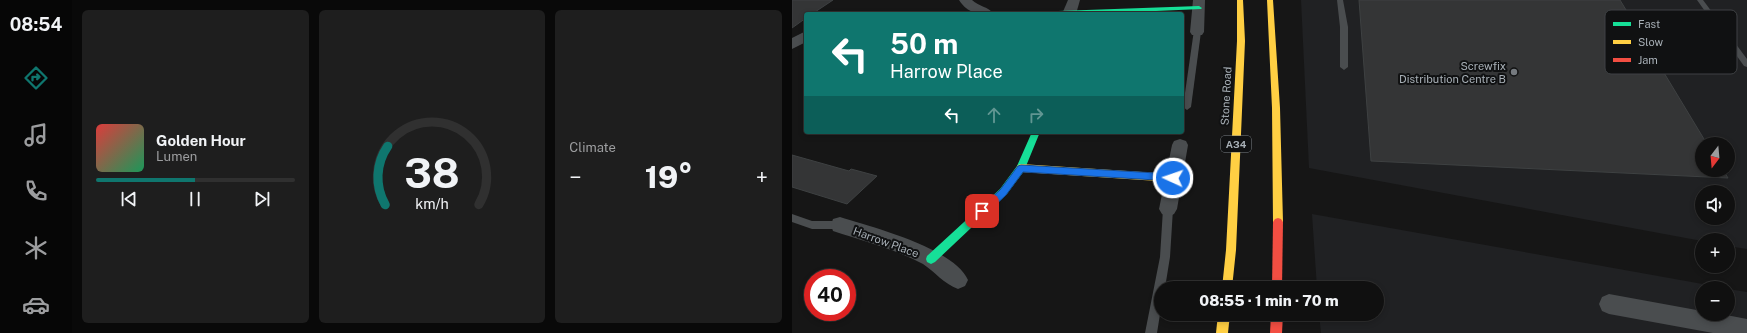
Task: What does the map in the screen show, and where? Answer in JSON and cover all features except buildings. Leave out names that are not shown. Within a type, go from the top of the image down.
[{"type":"main road","name":"Stone Road","points":[[1228,281],[1231,250],[1241,48],[1240,0]]},
{"type":"main road","points":[[1270,0],[1276,83],[1279,254],[1277,281]]},
{"type":"main road","points":[[1046,12],[1071,9],[1199,4]]},
{"type":"main road","name":"Harrow Place","points":[[931,259],[1003,192],[1021,168],[1035,134]]},
{"type":"main road","points":[[1021,168],[1173,178]]},
{"type":"main road","points":[[1222,333],[1223,321]]},
{"type":"main road","points":[[1276,321],[1276,333]]},
{"type":"street","points":[[965,0],[973,8],[982,12]]},
{"type":"street","points":[[1197,32],[1199,4]]},
{"type":"street","points":[[792,45],[804,36]]},
{"type":"street","points":[[1168,209],[1180,145]]},
{"type":"street","name":"Harrow Place","points":[[840,225],[909,248],[931,259],[958,280]]},
{"type":"street","points":[[1609,304],[1688,326],[1747,329]]},
{"type":"lane","points":[[1340,0],[1344,27],[1344,67]]},
{"type":"lane","points":[[1700,0],[1707,10]]},
{"type":"lane","points":[[1187,107],[1197,32]]},
{"type":"lane","points":[[1737,50],[1747,64]]},
{"type":"lane","points":[[1151,333],[1165,257],[1168,209]]},
{"type":"lane","points":[[792,218],[812,225],[840,225]]},
{"type":"shaded area","name":"Screwfix Distribution Centre B","points":[[1301,0],[1747,0],[1747,249],[1735,247],[1735,233],[1695,233],[1695,240],[1309,168]]},
{"type":"shaded area","points":[[1312,214],[1695,283],[1695,321],[1735,321],[1735,290],[1747,292],[1747,333],[1321,333],[1320,321],[1384,321],[1384,281],[1317,281]]},
{"type":"traffic: fast","points":[[1086,12],[1199,8]]},
{"type":"traffic: fast","points":[[931,259],[1003,192],[1021,168],[1035,134]]},
{"type":"traffic: slow","points":[[1228,281],[1231,250],[1241,41],[1240,0]]},
{"type":"traffic: slow","points":[[1270,0],[1276,108],[1278,222]]},
{"type":"traffic: slow","points":[[1021,168],[1173,178]]},
{"type":"traffic: slow","points":[[1222,333],[1223,321]]},
{"type":"traffic: jam","points":[[1277,281],[1278,222]]},
{"type":"traffic: jam","points":[[1276,333],[1277,321]]},
{"type":"place","name":"Screwfix Distribution Centre B","points":[[1514,72]]},
{"type":"route","points":[[982,211],[1003,192],[1021,168],[1173,178]]}]
